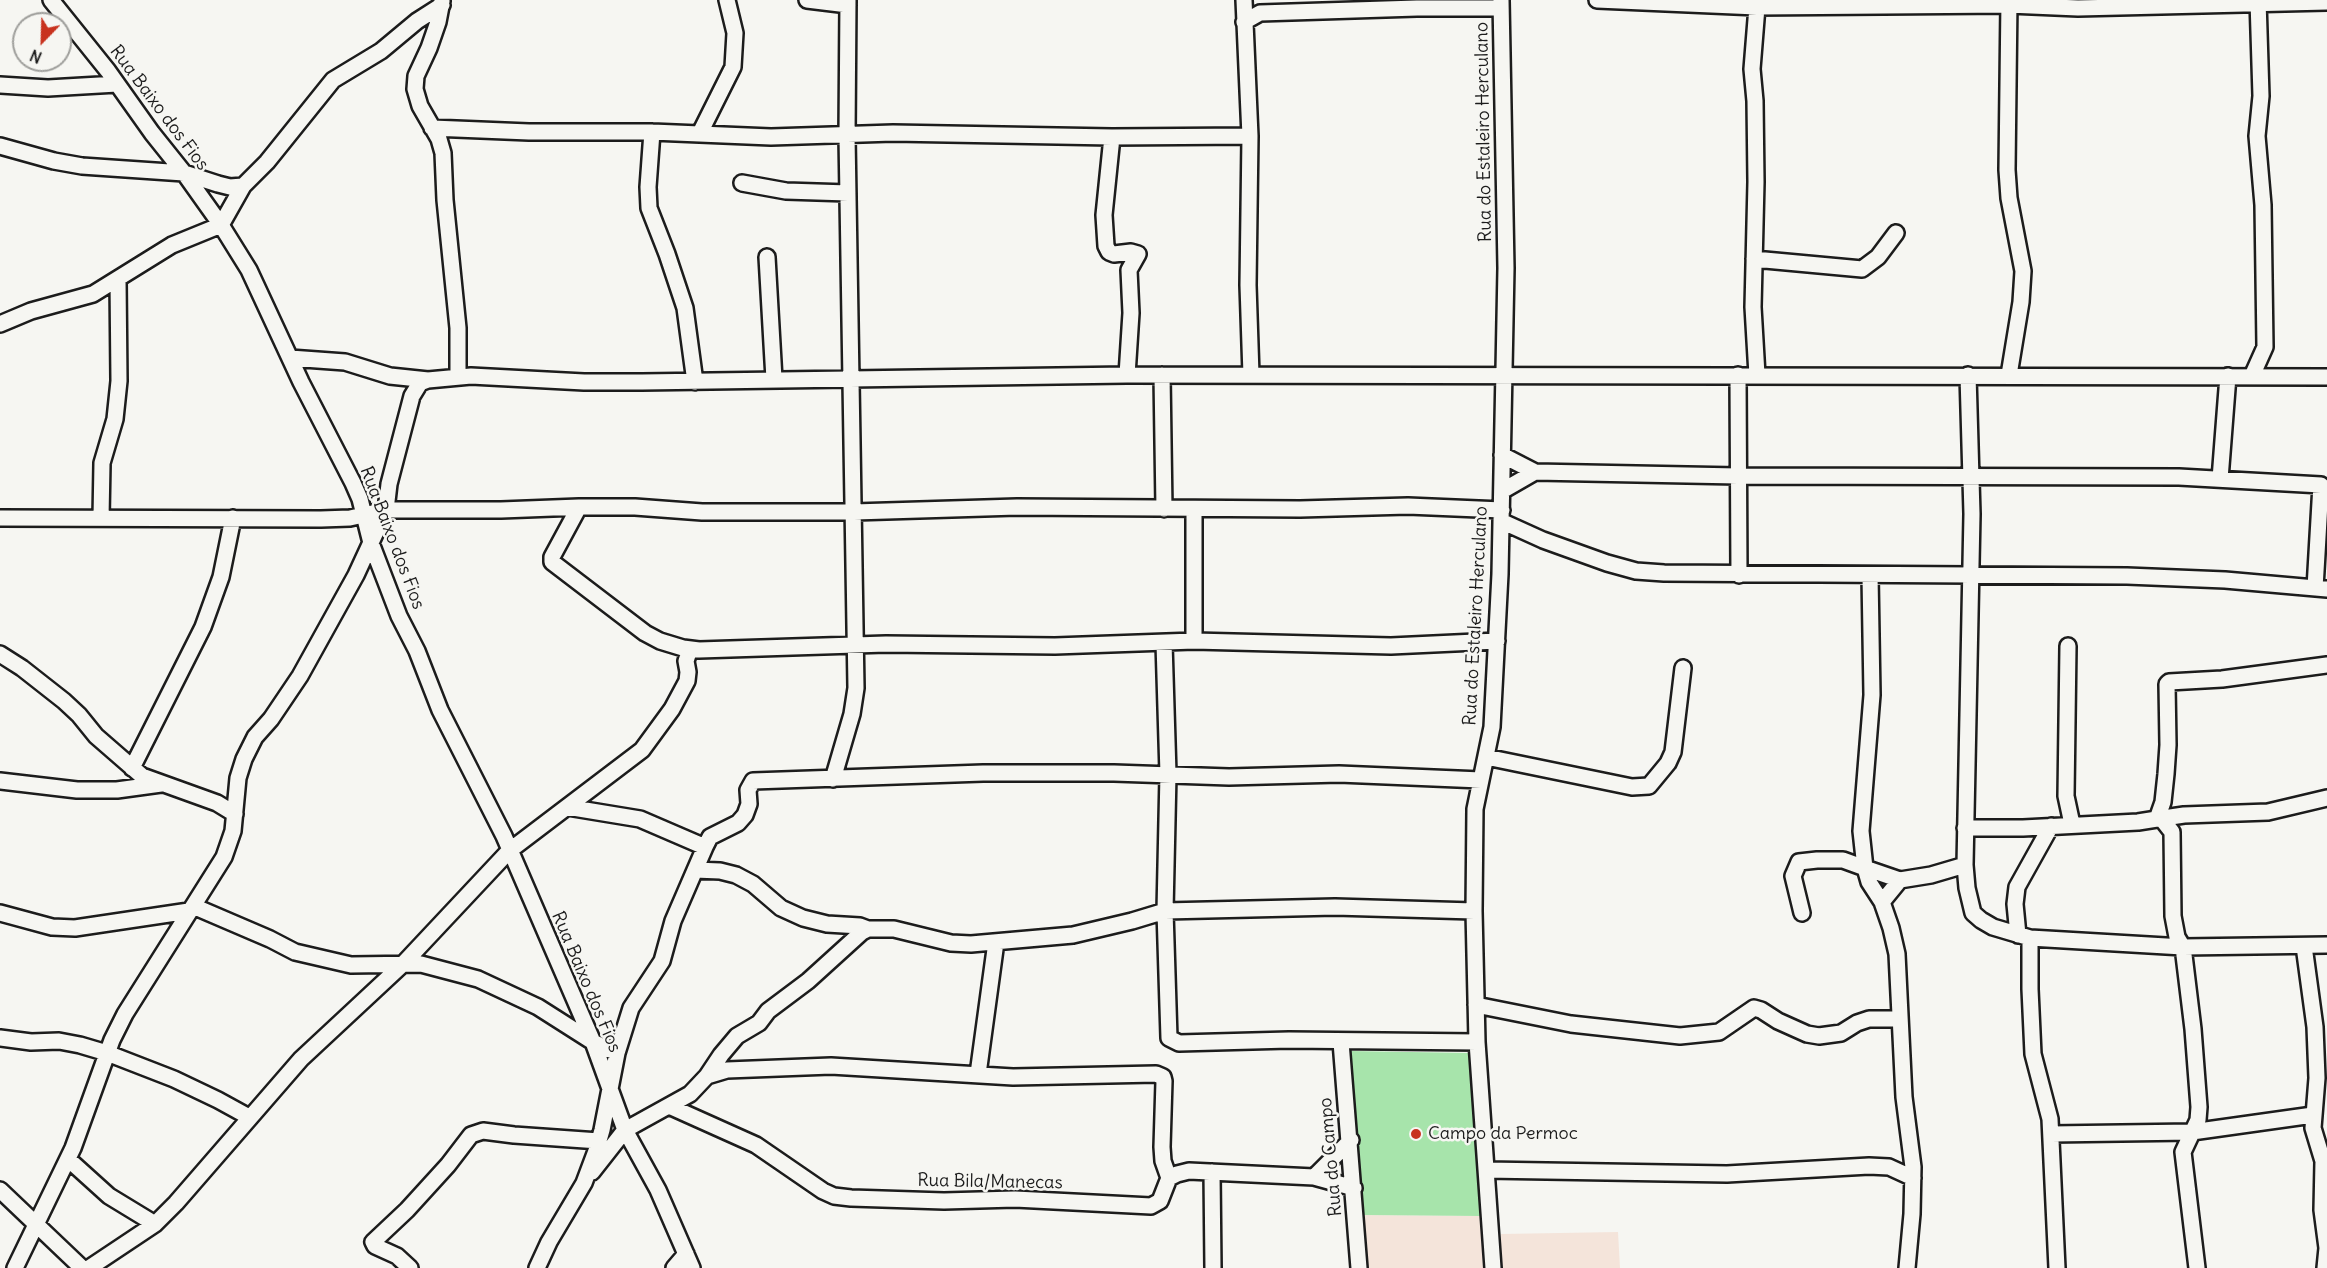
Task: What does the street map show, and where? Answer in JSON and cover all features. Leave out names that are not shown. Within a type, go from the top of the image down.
[{"type":"street","name":"Rua Baixo dos Fios","points":[[51,0],[184,173],[249,270],[353,483],[371,543],[440,710],[485,796],[593,1042],[625,1130],[638,1153]]},
{"type":"street","points":[[700,133],[733,67],[735,33],[727,0]]},
{"type":"street","points":[[807,0],[848,2],[847,136],[857,644],[855,701],[833,778]]},
{"type":"street","points":[[1597,0],[1757,3],[2009,2],[2078,8],[2327,2]]},
{"type":"street","points":[[1244,1],[1260,13]]},
{"type":"street","points":[[1244,1],[1250,136],[1248,285],[1251,375]]},
{"type":"street","points":[[442,2],[429,48],[416,76],[415,88],[420,106],[444,153],[445,201],[458,328],[458,376]]},
{"type":"street","points":[[0,324],[31,311],[93,294],[172,244],[221,225],[243,186],[267,162],[333,80],[381,51],[442,2]]},
{"type":"street","points":[[2009,2],[2007,170],[2009,198],[2023,271],[2021,302],[2009,375]]},
{"type":"street","points":[[1757,3],[1752,69],[1755,101],[1756,182],[1753,307],[1757,375]]},
{"type":"street","points":[[2252,376],[2265,348],[2263,205],[2257,136],[2261,96],[2258,3]]},
{"type":"street","points":[[1244,22],[1260,13],[1501,4]]},
{"type":"street","name":"Rua do Estaleiro Herculano","points":[[1493,1268],[1477,1042],[1474,911],[1475,809],[1486,757],[1495,694],[1502,491],[1506,268],[1501,4]]},
{"type":"street","points":[[0,85],[48,88],[117,84]]},
{"type":"street","points":[[432,128],[529,132],[700,133],[771,137],[904,133],[1112,137],[1250,136]]},
{"type":"street","points":[[652,132],[648,187],[649,208],[685,308],[695,381]]},
{"type":"street","points":[[1112,137],[1104,215],[1106,246],[1109,252],[1114,254],[1131,252],[1137,254],[1129,270],[1131,313],[1127,375]]},
{"type":"street","points":[[0,146],[82,166],[184,173],[230,187],[243,186]]},
{"type":"street","points":[[742,183],[786,191],[848,193]]},
{"type":"street","points":[[1754,259],[1862,269],[1878,257],[1896,233]]},
{"type":"street","points":[[767,257],[774,379]]},
{"type":"street","points":[[101,518],[102,463],[115,419],[119,381],[118,279]]},
{"type":"street","points":[[2265,348],[2279,376]]},
{"type":"street","points":[[290,358],[345,362],[390,376],[428,380]]},
{"type":"street","points":[[15,1268],[68,1160],[107,1053],[125,1014],[224,858],[233,831],[238,778],[244,759],[255,737],[271,719],[300,676],[336,615],[371,543],[386,510],[390,476],[412,396],[420,383],[458,376],[584,382],[1127,375],[2327,377]]},
{"type":"street","points":[[1162,375],[1164,509]]},
{"type":"street","points":[[1738,375],[1739,575]]},
{"type":"street","points":[[1968,375],[1972,476],[1965,865],[1966,888],[1973,913],[1993,927],[2024,936],[2183,947],[2327,945]]},
{"type":"street","points":[[2220,479],[2228,376]]},
{"type":"street","points":[[1,522],[101,518],[321,519],[364,516],[386,510],[579,507],[634,507],[702,512],[854,512],[1017,507],[1300,509],[1408,506],[1501,515],[1543,540],[1636,571],[1739,575],[2127,576],[2225,580],[2321,588],[2324,485],[2220,479],[1738,476],[1535,472],[1502,455]]},
{"type":"street","points":[[1502,491],[1535,472]]},
{"type":"street","points":[[579,507],[552,561],[645,633],[660,641],[690,649],[857,644],[1054,646],[1194,641],[1391,646],[1497,641]]},
{"type":"street","points":[[1194,509],[1194,641]]},
{"type":"street","points":[[132,768],[203,627],[220,577],[233,518]]},
{"type":"street","points":[[1870,575],[1872,695],[1861,831],[1869,882],[1882,902],[1897,954],[1904,1097],[1913,1178],[1907,1268]]},
{"type":"street","points":[[1164,643],[1168,774],[1165,910],[1169,1038],[1179,1043],[1477,1042]]},
{"type":"street","points":[[2068,646],[2066,796],[2072,824]]},
{"type":"street","points":[[89,1268],[155,1224],[176,1203],[301,1059],[403,964],[509,851],[620,768],[647,744],[672,710],[687,681],[686,661],[690,649]]},
{"type":"street","points":[[0,654],[22,668],[64,702],[79,715],[96,736],[142,776],[217,803],[235,814]]},
{"type":"street","points":[[2197,1268],[2183,1152],[2198,1120],[2199,1107],[2183,947],[2177,937],[2173,916],[2169,820],[2163,802],[2168,745],[2167,684],[2327,665]]},
{"type":"street","points":[[1486,757],[1632,787],[1649,786],[1668,763],[1673,752],[1683,668]]},
{"type":"street","points":[[584,1183],[599,1140],[617,1053],[631,1008],[662,961],[673,921],[710,837],[738,823],[745,815],[749,804],[748,790],[753,781],[983,773],[1168,774],[1229,777],[1339,774],[1481,780]]},
{"type":"street","points":[[0,781],[77,790],[117,790],[163,784]]},
{"type":"street","points":[[1965,828],[1988,830],[2169,820],[2262,812],[2327,798]]},
{"type":"street","points":[[567,807],[640,819],[705,847]]},
{"type":"street","points":[[2051,826],[2017,887],[2016,903],[2024,936],[2030,989],[2033,1054],[2046,1098],[2051,1134],[2057,1268]]},
{"type":"street","points":[[1802,913],[1793,876],[1799,862],[1843,861],[1900,880],[1931,875],[1965,865]]},
{"type":"street","points":[[695,870],[720,871],[736,875],[753,884],[781,908],[803,918],[827,924],[860,926],[868,929],[894,929],[958,944],[1073,935],[1132,921],[1165,910],[1335,908],[1474,911]]},
{"type":"street","points":[[1882,902],[1900,880]]},
{"type":"street","points":[[0,913],[52,927],[75,928],[191,909],[270,939],[295,952],[351,965],[421,964],[499,987],[548,1012],[593,1042],[617,1053]]},
{"type":"street","points":[[537,1268],[549,1242],[584,1183],[625,1130],[690,1094],[707,1076],[737,1036],[759,1023],[768,1011],[808,981],[868,929]]},
{"type":"street","points":[[978,1074],[996,942]]},
{"type":"street","points":[[2304,946],[2315,1027],[2317,1078],[2313,1128],[2323,1161],[2322,1210],[2326,1248],[2325,1268]]},
{"type":"street","points":[[1476,1005],[1571,1024],[1673,1036],[1719,1032],[1754,1008],[1807,1034],[1819,1036],[1841,1033],[1869,1019],[1899,1019]]},
{"type":"street","points":[[0,1038],[31,1042],[58,1041],[107,1053],[174,1079],[249,1118]]},
{"type":"street","name":"Rua do Campo","points":[[1341,1042],[1351,1140],[1359,1268]]},
{"type":"street","points":[[707,1076],[727,1070],[831,1066],[1013,1077],[1161,1076],[1164,1081],[1163,1161],[1169,1178],[1189,1171],[1314,1177],[1354,1188]]},
{"type":"street","name":"Rua Bila/Manecas","points":[[669,1106],[756,1145],[823,1191],[834,1196],[944,1201],[1015,1199],[1151,1206],[1160,1201],[1169,1178]]},
{"type":"street","points":[[2051,1134],[2192,1132],[2313,1115]]},
{"type":"street","points":[[642,1121],[638,1153],[658,1190],[689,1261],[674,1268]]},
{"type":"street","points":[[410,1268],[397,1256],[375,1246],[373,1242],[407,1210],[448,1165],[471,1135],[483,1131],[599,1140]]},
{"type":"street","points":[[1314,1177],[1351,1140]]},
{"type":"street","points":[[68,1160],[110,1196],[155,1224]]},
{"type":"street","points":[[1486,1170],[1727,1174],[1869,1166],[1893,1168],[1913,1178]]},
{"type":"street","points":[[1212,1172],[1213,1268]]},
{"type":"street","points":[[0,1190],[82,1268]]},
{"type":"shaded area","points":[[1361,1215],[1480,1216],[1483,1268],[1364,1268]]},
{"type":"shaded area","points":[[1618,1232],[1620,1268],[1501,1268],[1501,1234]]},
{"type":"green space","name":"Campo da Permoc","points":[[1351,1051],[1471,1053],[1480,1216],[1361,1215]]},
{"type":"place","name":"Campo da Permoc","points":[[1416,1134]]}]
